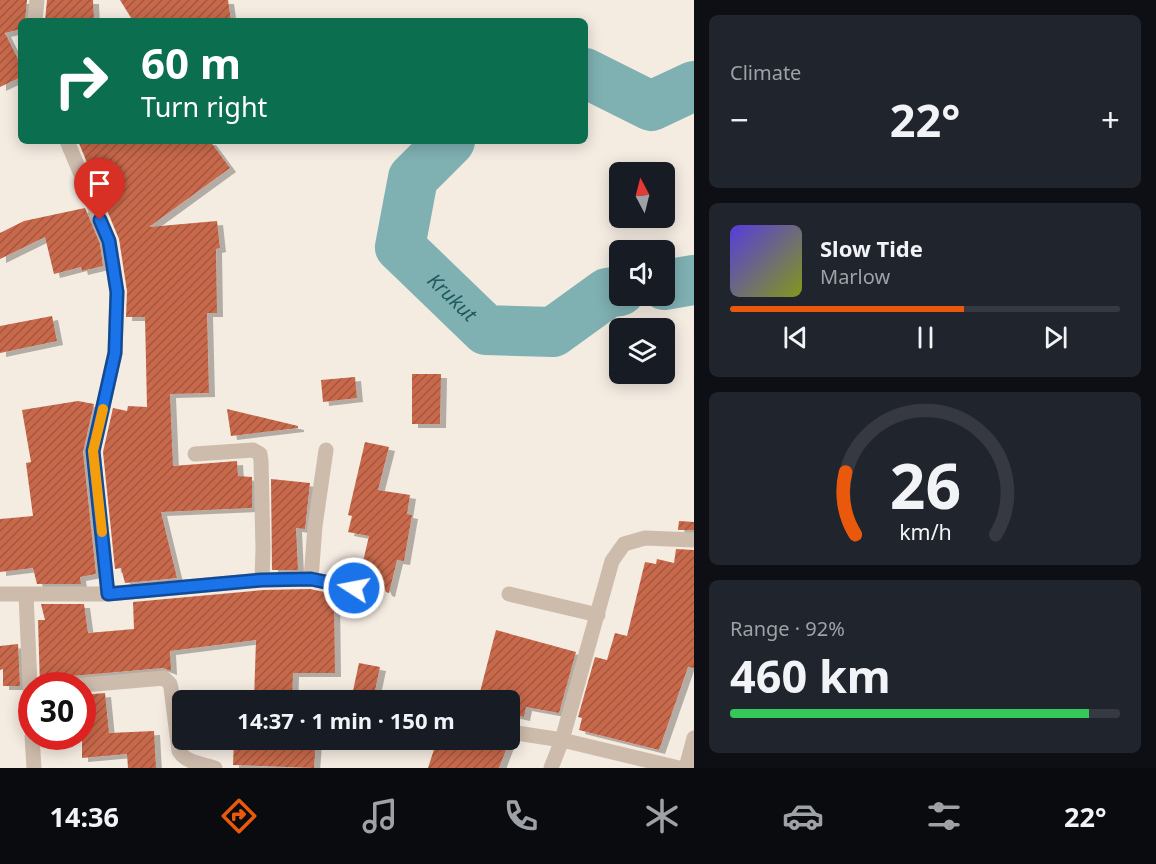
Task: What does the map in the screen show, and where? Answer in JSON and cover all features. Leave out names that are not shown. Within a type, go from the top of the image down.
[{"type":"street","points":[[35,18],[37,0]]},
{"type":"street","points":[[68,144],[109,241],[117,292],[115,353],[93,451],[108,594]]},
{"type":"street","points":[[195,454],[253,450],[260,454],[263,549],[261,580]]},
{"type":"street","points":[[311,579],[315,526],[326,450]]},
{"type":"street","points":[[551,768],[562,740],[612,561],[624,543],[645,538],[694,540]]},
{"type":"street","points":[[0,594],[108,594],[261,580],[311,579],[376,592]]},
{"type":"street","points":[[509,594],[597,615]]},
{"type":"street","points":[[26,595],[29,672]]},
{"type":"street","points":[[96,684],[164,678],[171,688],[181,755],[191,761],[215,768]]},
{"type":"street","points":[[520,734],[562,740],[679,768]]},
{"type":"street","points":[[686,768],[694,738]]},
{"type":"street","points":[[33,750],[34,768]]},
{"type":"building","points":[[0,0],[27,0],[25,18],[18,18],[18,30],[5,33],[18,59],[18,78],[0,87]]},
{"type":"building","points":[[47,0],[93,0],[94,18],[45,18]]},
{"type":"building","points":[[120,0],[228,0],[231,18],[131,18]]},
{"type":"building","points":[[79,144],[212,144],[230,168],[149,227],[217,221],[220,248],[216,249],[217,313],[207,313],[209,393],[170,394],[173,466],[237,461],[238,476],[252,477],[252,508],[161,512],[177,578],[125,583],[121,568],[115,569],[103,452],[113,408],[127,411],[128,406],[147,407],[145,317],[126,317],[127,291],[119,239]]},
{"type":"building","points":[[85,208],[100,244],[103,266],[82,271],[81,267],[54,274],[45,237],[0,259],[0,233],[24,221]]},
{"type":"building","points":[[52,316],[57,341],[0,353],[0,326]]},
{"type":"building","points":[[412,374],[441,374],[440,424],[412,424]]},
{"type":"building","points":[[355,377],[357,398],[323,402],[321,380]]},
{"type":"building","points":[[78,401],[94,404],[83,452],[96,574],[80,577],[81,584],[37,584],[33,568],[0,572],[0,519],[33,516],[26,463],[31,462],[22,410]]},
{"type":"building","points":[[227,409],[298,426],[298,428],[231,436]]},
{"type":"building","points":[[365,442],[389,447],[378,490],[410,495],[407,514],[412,515],[404,561],[397,560],[389,593],[383,585],[359,579],[369,536],[348,532],[352,516],[348,515]]},
{"type":"building","points":[[271,479],[310,483],[305,529],[296,528],[298,570],[272,570]]},
{"type":"building","points":[[679,521],[694,522],[694,530],[678,530]]},
{"type":"building","points":[[676,549],[694,550],[694,668],[688,667],[659,750],[579,730],[582,718],[578,717],[595,657],[607,660],[615,633],[627,636],[645,562],[656,564],[657,559],[674,563]]},
{"type":"building","points":[[310,589],[334,594],[335,673],[293,673],[292,690],[254,690],[256,640],[170,651],[171,671],[163,668],[96,674],[96,672],[40,672],[38,620],[45,620],[41,604],[84,604],[88,633],[134,629],[133,602],[263,590]]},
{"type":"building","points":[[496,630],[576,652],[559,713],[526,707],[524,717],[520,716],[520,690],[481,690]]},
{"type":"building","points":[[18,644],[18,686],[3,686],[0,646]]},
{"type":"building","points":[[359,663],[380,667],[375,690],[353,690]]},
{"type":"building","points":[[105,693],[109,733],[154,731],[156,768],[128,768],[127,754],[82,758],[82,750],[96,750],[96,694]]},
{"type":"building","points":[[234,750],[315,750],[314,768],[233,765]]},
{"type":"building","points":[[434,750],[506,750],[499,768],[428,768]]},
{"type":"waterway","name":"Krukut","points":[[588,74],[651,106],[694,86]]},
{"type":"waterway","name":"Krukut","points":[[447,144],[413,178],[400,247],[486,330],[553,332],[609,293]]},
{"type":"waterway","name":"Krukut","points":[[675,283],[694,280]]},
{"type":"slow traffic","points":[[102,532],[93,451],[103,409]]},
{"type":"route","points":[[100,220],[109,241],[117,292],[115,353],[93,451],[108,594],[261,580],[311,579],[354,588]]}]
